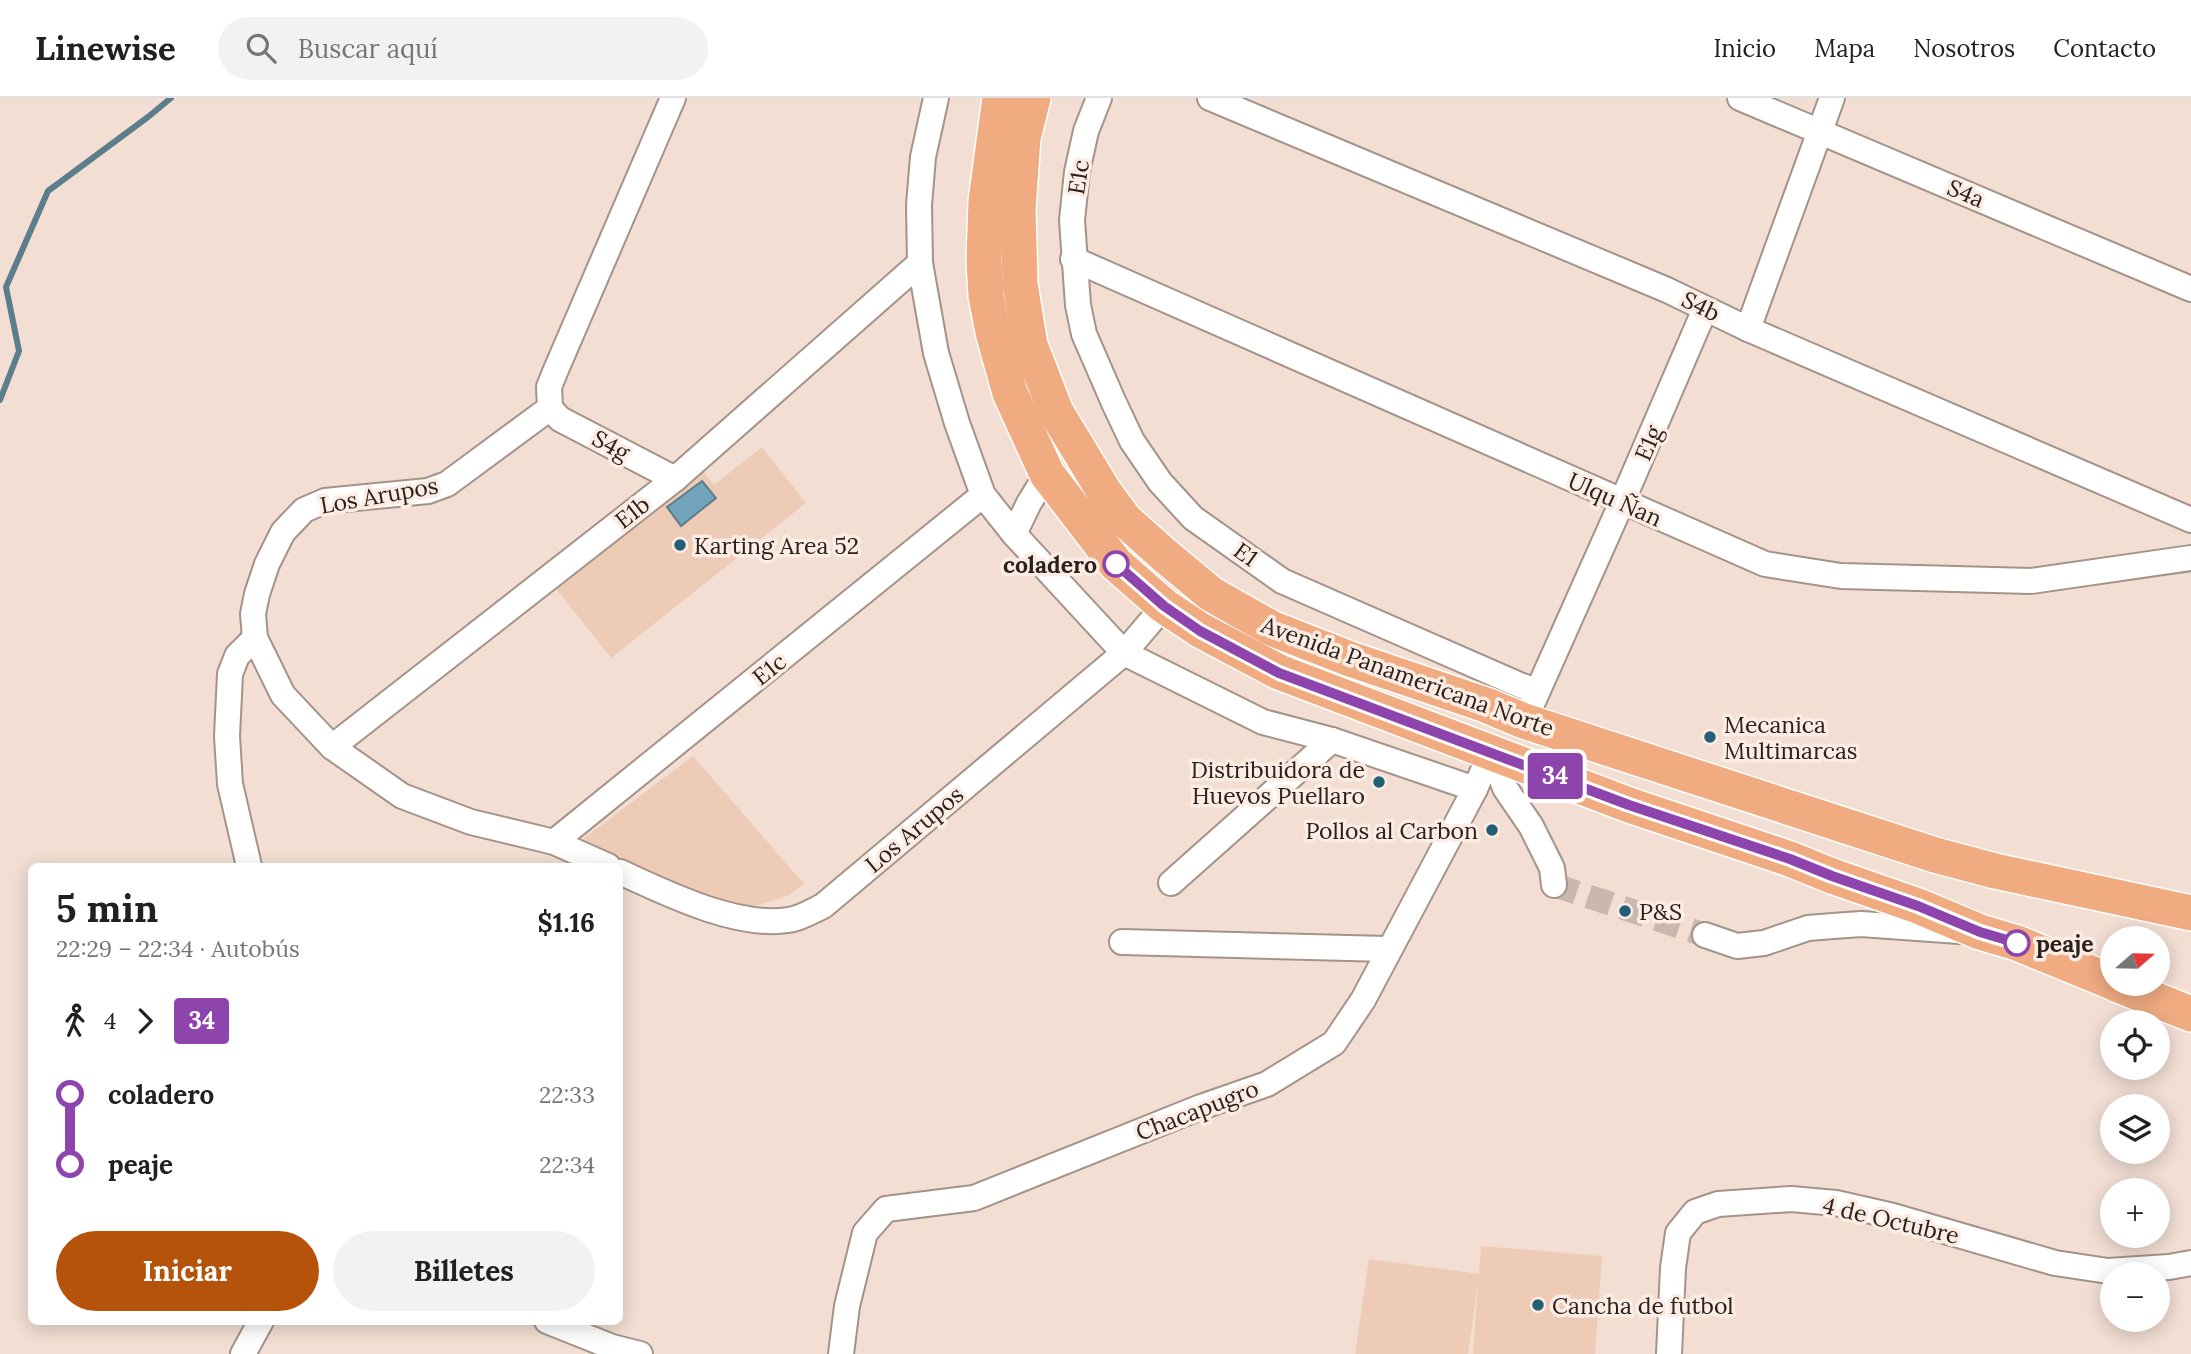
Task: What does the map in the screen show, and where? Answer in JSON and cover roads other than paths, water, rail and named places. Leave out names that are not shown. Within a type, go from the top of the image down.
[{"type":"highway","name":"Avenida Panamericana Norte","points":[[1000,98],[986,201],[984,260],[986,296],[1010,393],[1047,474],[1116,564],[1164,606],[1200,631],[1279,673],[1629,805],[1790,859],[1918,906],[2100,977]]},
{"type":"highway","name":"Avenida Panamericana Norte","points":[[1033,98],[1023,138],[1018,210],[1020,284],[1030,345],[1056,412],[1125,520],[1211,594],[1271,628],[1350,659],[1486,705],[1531,706],[1935,855],[1995,871],[2191,913]]},
{"type":"highway","name":"Avenida Panamericana Norte","points":[[2146,996],[2191,1014]]},
{"type":"street","points":[[550,408],[549,387],[673,98]]},
{"type":"street","points":[[936,98],[923,157],[919,205],[920,263],[936,353],[983,495],[1014,534],[1124,653],[1263,722],[1332,740],[1475,789]]},
{"type":"street","name":"E1c","points":[[1073,259],[1072,220],[1077,172],[1086,131],[1099,98]]},
{"type":"street","name":"S4b","points":[[1210,98],[1667,290],[1748,328],[2191,520]]},
{"type":"street","name":"S4a","points":[[1740,98],[2191,289]]},
{"type":"street","points":[[1748,328],[1832,98]]},
{"type":"street","name":"E1","points":[[1073,259],[1084,334],[1114,403],[1132,441],[1160,482],[1193,518],[1282,581],[1522,686],[1531,706]]},
{"type":"street","name":"Ulqu Ñan","points":[[1073,259],[1765,564],[1840,576],[2031,581],[2191,558]]},
{"type":"street","name":"E1b","points":[[332,747],[675,479],[920,263]]},
{"type":"street","name":"E1g","points":[[1531,706],[1705,309]]},
{"type":"street","name":"S4g","points":[[550,408],[561,419],[675,479]]},
{"type":"street","name":"Los Arupos","points":[[550,408],[447,484],[428,491],[325,501],[304,510],[283,532],[267,564],[253,614],[255,638],[283,695],[332,747],[402,796],[471,822],[554,842],[601,863]]},
{"type":"street","points":[[1014,534],[1047,474]]},
{"type":"street","name":"E1c","points":[[554,842],[983,495]]},
{"type":"street","name":"Los Arupos","points":[[623,873],[703,907],[746,919],[789,920],[823,906],[1124,653],[1164,606]]},
{"type":"street","points":[[248,863],[230,784],[227,736],[230,674],[237,656],[255,638]]},
{"type":"street","points":[[1171,883],[1332,740]]},
{"type":"street","points":[[1491,752],[1505,788],[1531,825],[1552,868],[1554,885]]},
{"type":"street","name":"Chacapugro","points":[[841,1354],[847,1306],[864,1233],[886,1209],[974,1198],[1201,1107],[1267,1084],[1334,1043],[1363,1000],[1475,789],[1491,752]]},
{"type":"street","points":[[1705,935],[1737,946],[1764,943],[1808,928],[1861,924],[1980,932]]},
{"type":"street","points":[[1122,942],[1388,949]]},
{"type":"street","name":"4 de Octubre","points":[[1669,1354],[1673,1268],[1678,1233],[1695,1212],[1718,1204],[1791,1199],[1836,1203],[1893,1216],[2055,1263],[2108,1271],[2169,1268],[2191,1263]]},
{"type":"street","points":[[243,1354],[259,1325]]},
{"type":"street","points":[[557,1325],[612,1347],[640,1354]]},
{"type":"water","points":[[702,481],[716,498],[681,526],[667,507]]},
{"type":"waterway","points":[[0,400],[19,351],[6,287],[48,191],[171,98]]},
{"type":"tunnel","points":[[1554,885],[1705,935]]},
{"type":"place","name":"Karting Area 52","points":[[680,545]]},
{"type":"place","name":"coladero","points":[[1116,564]]},
{"type":"place","name":"Mecanica Multimarcas","points":[[1710,737]]},
{"type":"place","name":"Distribuidora de Huevos Puellaro","points":[[1379,782]]},
{"type":"place","name":"Pollos al Carbon","points":[[1492,830]]},
{"type":"place","name":"P&S","points":[[1625,911]]},
{"type":"place","name":"peaje","points":[[2017,943]]},
{"type":"place","name":"Cancha de futbol","points":[[1538,1305]]}]
